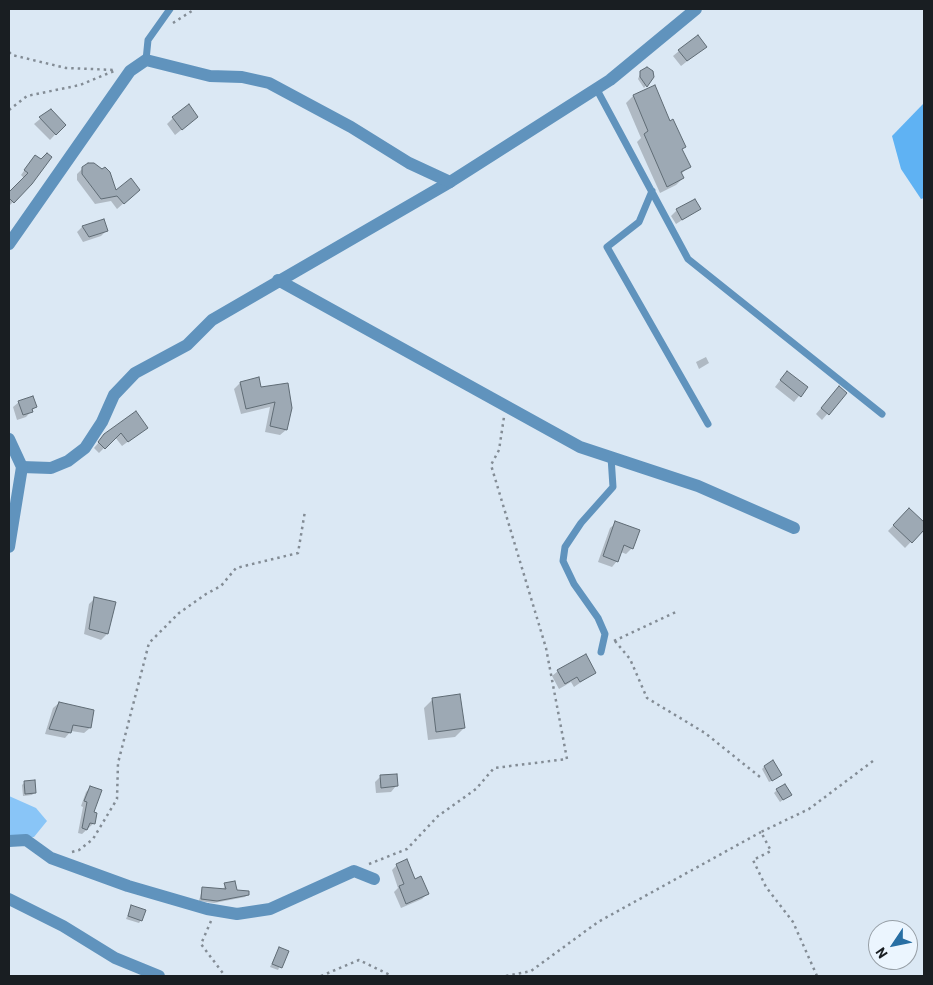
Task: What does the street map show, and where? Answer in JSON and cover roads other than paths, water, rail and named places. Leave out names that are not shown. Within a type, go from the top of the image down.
[{"type":"street","points":[[22,468],[51,468],[68,461],[85,448],[102,422],[114,395],[136,373],[187,345],[212,320],[450,182],[610,80],[696,9]]},
{"type":"street","points":[[9,244],[130,71],[146,60],[210,76],[242,77],[269,83],[351,127],[409,163],[450,182]]},
{"type":"street","points":[[278,280],[580,446],[698,486],[794,528]]},
{"type":"street","points":[[9,439],[22,468],[9,547]]},
{"type":"street","points":[[9,841],[26,840],[51,858],[128,886],[216,911],[237,914],[270,909],[354,870],[374,879]]},
{"type":"street","points":[[9,899],[63,926],[115,958],[158,976]]},
{"type":"lane","points":[[146,60],[148,40],[170,9]]},
{"type":"lane","points":[[596,88],[688,259],[882,414]]},
{"type":"lane","points":[[652,191],[639,222],[606,247],[708,424]]},
{"type":"lane","points":[[601,652],[605,634],[598,618],[574,584],[563,561],[565,547],[581,523],[613,487],[611,457]]}]
